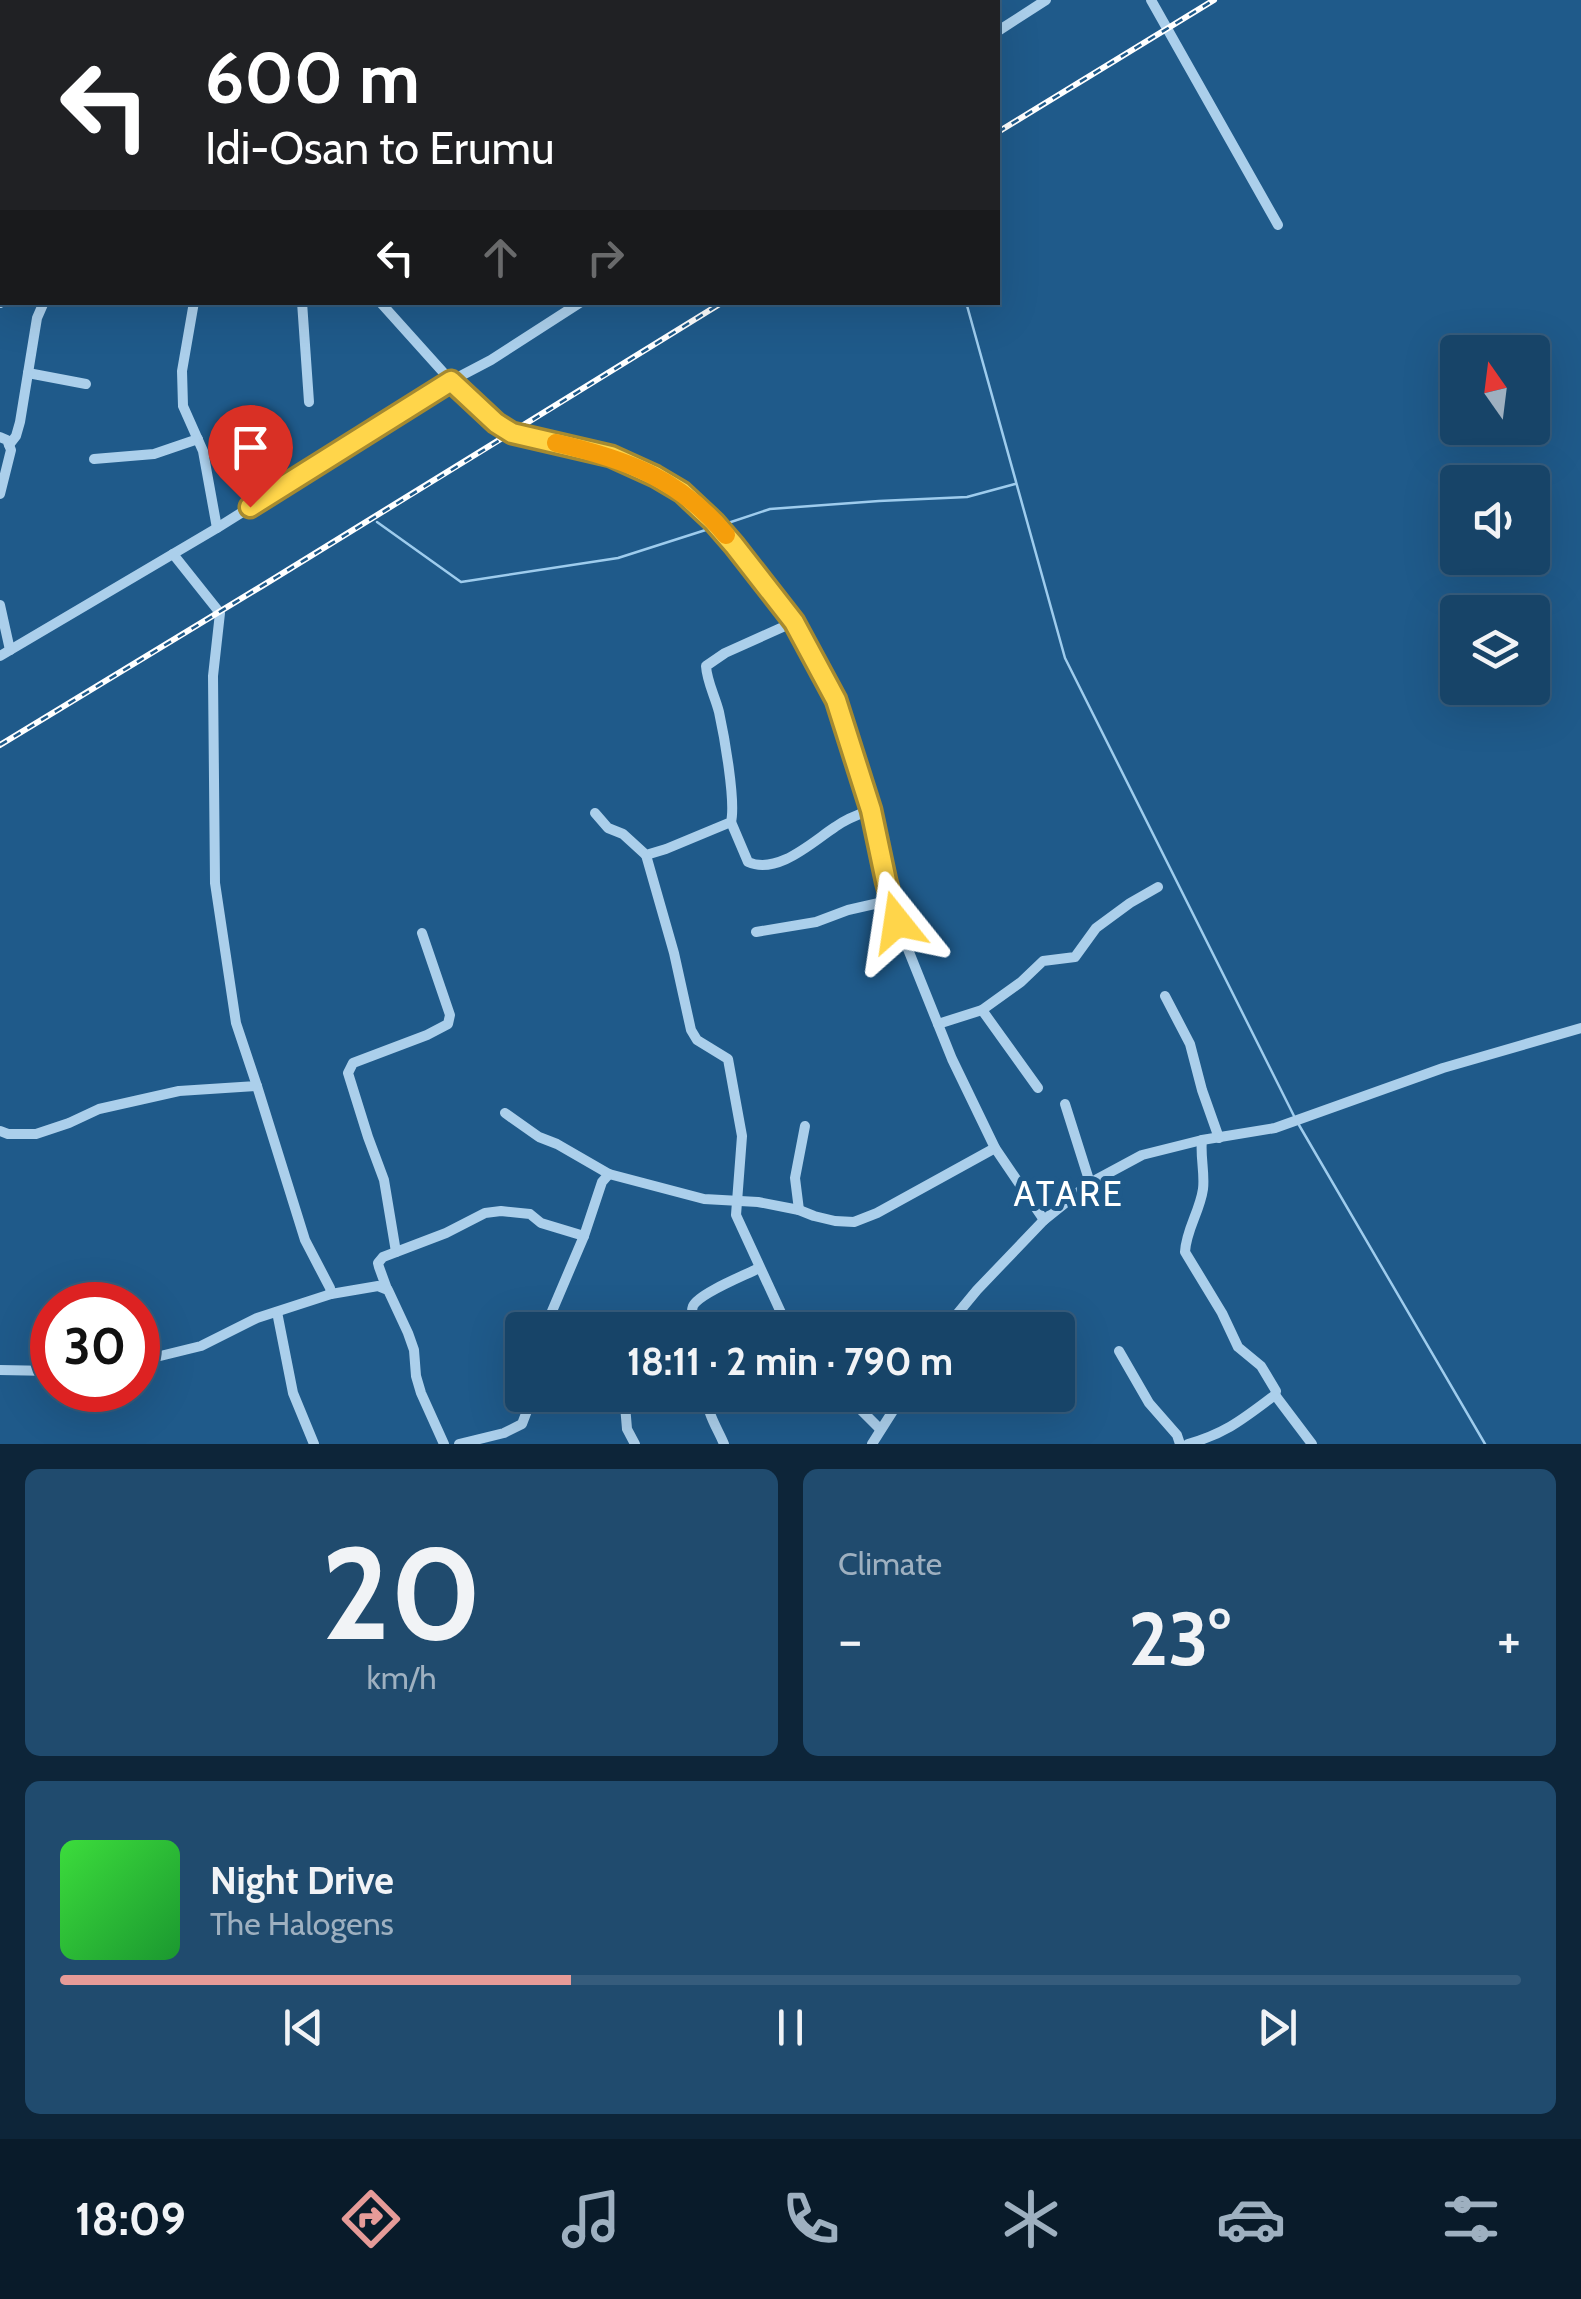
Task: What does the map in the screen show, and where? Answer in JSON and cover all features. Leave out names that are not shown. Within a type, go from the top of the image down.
[{"type":"street","points":[[1000,30],[1046,0]]},
{"type":"street","points":[[1151,0],[1278,225]]},
{"type":"street","points":[[0,494],[11,450],[5,441],[16,436],[20,422],[37,318],[43,305]]},
{"type":"street","points":[[193,305],[184,352],[183,406],[206,466],[217,528]]},
{"type":"street","points":[[302,305],[309,402]]},
{"type":"street","points":[[383,305],[451,381],[512,433],[611,456],[682,492],[734,545],[794,622],[836,700],[871,810],[897,922],[952,1059],[995,1148],[1044,1220]]},
{"type":"street","points":[[0,605],[5,653],[217,528],[576,305]]},
{"type":"street","points":[[28,374],[86,384]]},
{"type":"street","points":[[94,458],[154,454],[198,439]]},
{"type":"street","points":[[173,554],[220,613],[213,676],[215,883],[236,1023],[305,1240],[332,1294]]},
{"type":"street","points":[[794,622],[706,666],[719,712],[731,790],[731,822],[748,862],[756,865],[781,860],[810,846],[834,827],[871,810]]},
{"type":"street","points":[[595,812],[608,828],[623,834],[646,855],[692,1030],[697,1040],[728,1060],[742,1136],[736,1216],[781,1312]]},
{"type":"street","points":[[646,855],[731,822]]},
{"type":"street","points":[[938,1024],[982,1010],[1043,962],[1075,957],[1096,928],[1158,887]]},
{"type":"street","points":[[756,932],[816,922],[892,900]]},
{"type":"street","points":[[396,1252],[384,1180],[348,1072],[353,1063],[448,1024],[450,1015],[422,933]]},
{"type":"street","points":[[1165,996],[1190,1044],[1219,1138]]},
{"type":"street","points":[[982,1010],[1038,1088]]},
{"type":"street","points":[[958,1312],[1044,1220],[1090,1183],[1142,1154],[1271,1129],[1443,1068],[1581,1028]]},
{"type":"street","points":[[0,1131],[36,1134],[69,1124],[99,1108],[179,1090],[257,1086]]},
{"type":"street","points":[[1064,1104],[1090,1183]]},
{"type":"street","points":[[505,1113],[539,1137],[608,1174],[704,1199],[758,1202],[835,1221],[854,1222],[876,1213],[995,1148]]},
{"type":"street","points":[[799,1210],[796,1178],[806,1126]]},
{"type":"street","points":[[1202,1140],[1203,1189],[1185,1240],[1185,1252],[1238,1347],[1261,1366],[1273,1383],[1275,1395],[1312,1444]]},
{"type":"street","points":[[552,1312],[608,1174]]},
{"type":"street","points":[[444,1444],[421,1393],[408,1333],[378,1263],[383,1257],[485,1214],[501,1211],[530,1214],[542,1223],[584,1236]]},
{"type":"street","points":[[693,1312],[701,1297],[760,1268]]},
{"type":"street","points":[[160,1356],[201,1346],[257,1318],[332,1294],[378,1286],[388,1290]]},
{"type":"street","points":[[277,1312],[293,1394],[314,1444]]},
{"type":"street","points":[[1118,1351],[1149,1403],[1177,1435],[1180,1444]]},
{"type":"street","points":[[0,1370],[30,1371]]},
{"type":"street","points":[[1188,1444],[1230,1428],[1275,1395]]},
{"type":"street","points":[[459,1444],[522,1424],[527,1412]]},
{"type":"street","points":[[626,1412],[627,1428],[635,1444]]},
{"type":"street","points":[[709,1412],[724,1444]]},
{"type":"street","points":[[863,1412],[880,1429]]},
{"type":"street","points":[[872,1444],[892,1412]]},
{"type":"waterway","points":[[967,305],[1065,658],[1295,1118]]},
{"type":"waterway","points":[[722,525],[770,509],[967,497],[1015,484]]},
{"type":"waterway","points":[[377,522],[461,582],[618,558],[715,527]]},
{"type":"waterway","points":[[1299,1125],[1485,1444]]},
{"type":"railway","points":[[1000,131],[1214,0]]},
{"type":"railway","points":[[0,745],[718,305]]},
{"type":"slow traffic","points":[[556,443],[611,456],[655,476],[682,492],[726,535]]},
{"type":"district","name":"ATARE","points":[[1069,1193]]},
{"type":"route","points":[[250,507],[451,381],[512,433],[611,456],[682,492],[714,522],[794,622],[836,700],[871,810],[897,922]]}]
